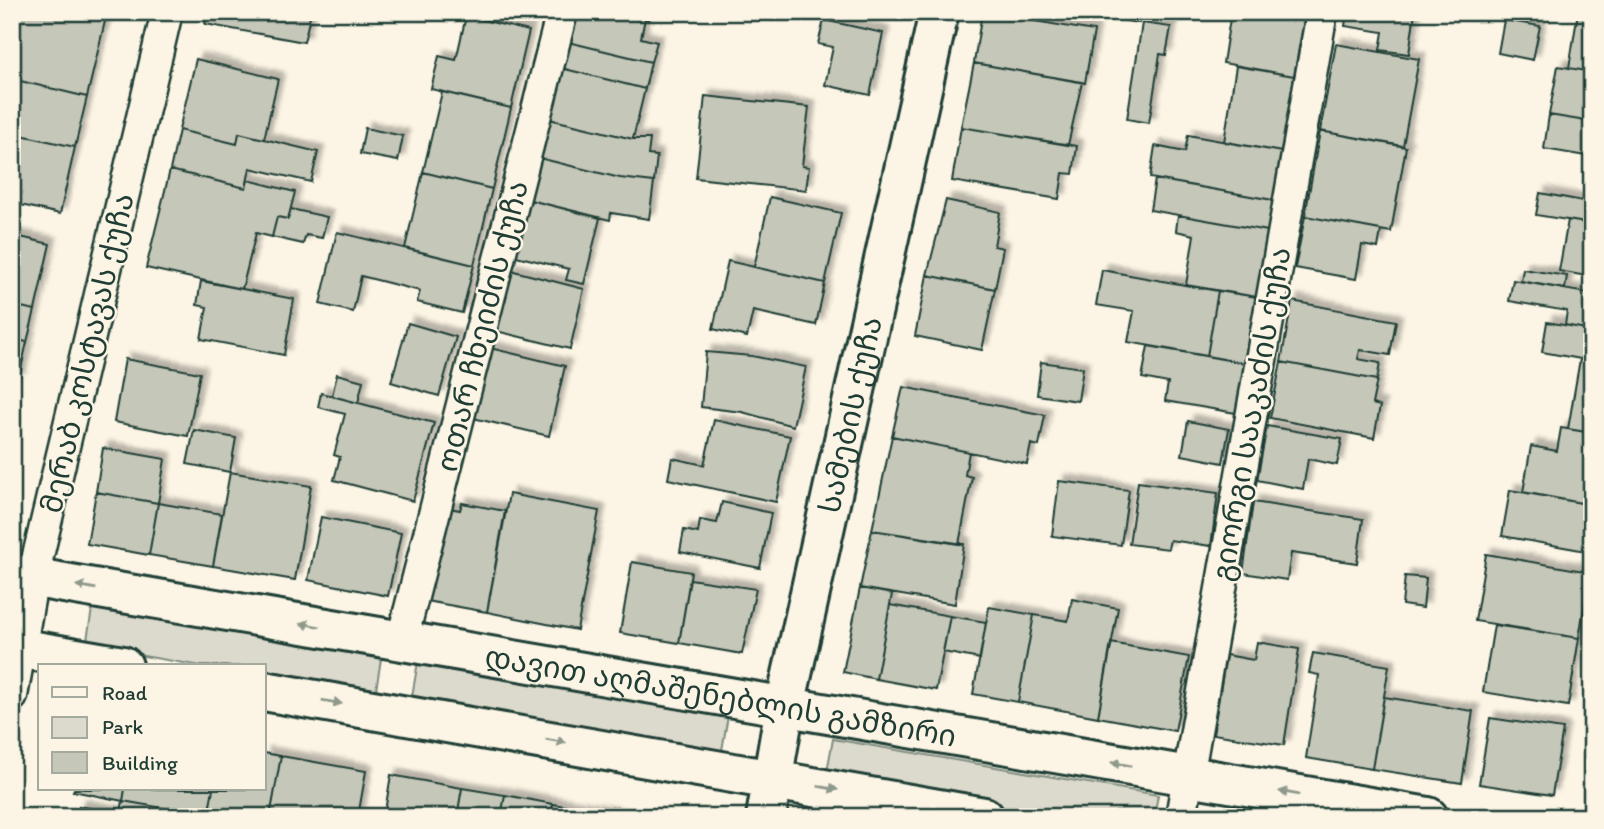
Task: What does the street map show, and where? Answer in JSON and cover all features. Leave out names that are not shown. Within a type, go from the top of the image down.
[{"type":"street","name":"მერაბ კოსტავას ქუჩა","points":[[12,696],[23,576],[167,12]]},
{"type":"street","name":"ოთარ ჩხეიძის ქუჩა","points":[[402,640],[562,12]]},
{"type":"street","name":"სამების ქუჩა","points":[[766,817],[785,705],[939,12]]},
{"type":"street","name":"გიორგი სააკაძის ქუჩა","points":[[1181,817],[1322,12]]},
{"type":"street","name":"დავით აღმაშენებლის გამზირი","points":[[23,576],[1428,817]]},
{"type":"street","points":[[17,648],[111,664]]},
{"type":"street","points":[[266,691],[984,817]]},
{"type":"green space","points":[[93,603],[382,653],[375,696],[266,677],[266,664],[190,664],[86,646]]},
{"type":"green space","points":[[418,662],[728,716],[721,756],[411,702]]},
{"type":"green space","points":[[833,739],[1158,795],[1154,817],[1057,817],[826,777]]},
{"type":"building","points":[[22,12],[84,12],[106,17],[87,97],[12,79],[12,53]]},
{"type":"building","points":[[208,12],[311,12],[304,42],[205,24]]},
{"type":"building","points":[[575,12],[651,12],[649,20],[645,18],[641,38],[657,42],[651,62],[568,42]]},
{"type":"building","points":[[982,12],[1094,31],[1085,83],[974,63]]},
{"type":"building","points":[[1093,12],[1141,12],[1139,23],[1092,15]]},
{"type":"building","points":[[1231,12],[1306,12],[1294,76],[1223,63]]},
{"type":"building","points":[[1347,12],[1415,12],[1409,54],[1380,50],[1383,32],[1345,26]]},
{"type":"building","points":[[1578,12],[1592,12],[1592,72],[1569,68]]},
{"type":"building","points":[[466,16],[529,31],[511,108],[431,89],[439,56],[456,60]]},
{"type":"building","points":[[824,20],[883,33],[870,95],[825,85],[833,47],[818,44]]},
{"type":"building","points":[[1504,20],[1540,26],[1533,60],[1498,53]]},
{"type":"building","points":[[1142,23],[1171,27],[1166,55],[1160,54],[1149,123],[1127,119]]},
{"type":"building","points":[[568,42],[651,62],[645,89],[561,68]]},
{"type":"building","points":[[1336,44],[1419,59],[1403,146],[1320,131]]},
{"type":"building","points":[[196,59],[278,79],[264,139],[239,133],[237,144],[179,130]]},
{"type":"building","points":[[974,63],[1082,82],[1068,145],[961,127]]},
{"type":"building","points":[[1236,66],[1294,76],[1282,152],[1224,142]]},
{"type":"building","points":[[1558,66],[1592,72],[1592,122],[1549,115]]},
{"type":"building","points":[[561,68],[645,89],[633,139],[549,119]]},
{"type":"building","points":[[12,79],[87,97],[75,147],[12,133]]},
{"type":"building","points":[[442,92],[511,108],[492,189],[423,172]]},
{"type":"building","points":[[705,96],[809,107],[802,166],[809,167],[806,190],[696,178]]},
{"type":"building","points":[[1549,115],[1592,122],[1592,157],[1544,149]]},
{"type":"building","points":[[549,119],[633,139],[650,139],[648,155],[657,156],[654,182],[620,178],[539,158]]},
{"type":"building","points":[[961,127],[1077,146],[1073,174],[1063,173],[1059,199],[952,181]]},
{"type":"building","points":[[365,128],[403,136],[398,161],[360,154]]},
{"type":"building","points":[[179,130],[237,144],[239,133],[318,152],[311,182],[250,168],[246,188],[170,170]]},
{"type":"building","points":[[1320,131],[1406,147],[1391,232],[1305,216]]},
{"type":"building","points":[[12,133],[75,147],[60,214],[12,203]]},
{"type":"building","points":[[1188,135],[1282,152],[1273,200],[1150,178],[1155,146],[1185,152]]},
{"type":"building","points":[[539,158],[620,178],[654,182],[649,219],[611,213],[610,220],[530,200]]},
{"type":"building","points":[[170,170],[246,188],[248,180],[295,192],[288,219],[277,217],[272,237],[256,233],[242,289],[146,268]]},
{"type":"building","points":[[1588,170],[1592,171],[1592,224],[1536,215],[1540,193],[1583,201]]},
{"type":"building","points":[[423,172],[492,189],[474,265],[405,248]]},
{"type":"building","points":[[1155,179],[1273,200],[1268,231],[1150,210]]},
{"type":"building","points":[[770,197],[841,213],[825,283],[754,267]]},
{"type":"building","points":[[530,200],[600,218],[584,284],[566,280],[569,269],[516,256]]},
{"type":"building","points":[[946,200],[1000,212],[994,246],[1003,248],[995,289],[927,275]]},
{"type":"building","points":[[291,209],[327,217],[322,238],[306,235],[303,244],[272,237],[277,217],[288,219]]},
{"type":"building","points":[[1178,215],[1268,231],[1257,297],[1186,285],[1194,235],[1176,231]]},
{"type":"building","points":[[1305,216],[1381,230],[1378,248],[1362,245],[1356,279],[1295,268]]},
{"type":"building","points":[[1568,220],[1592,224],[1592,277],[1559,271]]},
{"type":"building","points":[[337,232],[474,265],[462,313],[417,302],[420,291],[361,276],[353,312],[320,304]]},
{"type":"building","points":[[12,235],[50,244],[35,310],[12,305]]},
{"type":"building","points":[[728,261],[825,283],[816,325],[753,311],[747,337],[713,329]]},
{"type":"building","points":[[1523,269],[1567,276],[1565,289],[1521,281]]},
{"type":"building","points":[[510,270],[584,289],[570,349],[496,331]]},
{"type":"building","points":[[1102,270],[1218,291],[1207,356],[1128,342],[1134,311],[1096,305]]},
{"type":"building","points":[[927,275],[995,289],[982,350],[915,336]]},
{"type":"building","points":[[1513,280],[1592,294],[1591,330],[1565,325],[1567,311],[1509,301]]},
{"type":"building","points":[[201,281],[294,299],[284,355],[201,339],[207,307],[197,305]]},
{"type":"building","points":[[1218,291],[1257,297],[1245,363],[1207,356]]},
{"type":"building","points":[[1292,301],[1396,321],[1390,355],[1360,350],[1358,359],[1380,363],[1377,380],[1281,362]]},
{"type":"building","points":[[12,305],[35,310],[27,342],[12,339]]},
{"type":"building","points":[[1547,322],[1592,330],[1592,361],[1542,352]]},
{"type":"building","points":[[408,323],[456,337],[439,396],[391,382]]},
{"type":"building","points":[[12,339],[27,342],[19,378],[12,377]]},
{"type":"building","points":[[1148,346],[1245,363],[1236,413],[1165,401],[1168,383],[1142,378]]},
{"type":"building","points":[[490,348],[565,366],[549,436],[473,418]]},
{"type":"building","points":[[706,352],[752,356],[806,367],[793,426],[742,412],[701,407]]},
{"type":"building","points":[[125,359],[200,373],[188,436],[114,422]]},
{"type":"building","points":[[1580,359],[1592,361],[1592,433],[1568,429]]},
{"type":"building","points":[[1041,362],[1083,368],[1078,401],[1037,395]]},
{"type":"building","points":[[1281,362],[1377,380],[1372,404],[1380,406],[1374,438],[1270,418]]},
{"type":"building","points":[[337,374],[363,381],[358,403],[332,396]]},
{"type":"building","points":[[903,387],[1045,415],[1039,446],[1031,444],[1027,464],[892,436]]},
{"type":"building","points":[[321,393],[434,423],[413,501],[334,480],[340,457],[334,455],[345,414],[318,407]]},
{"type":"building","points":[[714,420],[790,436],[776,502],[668,479],[672,458],[704,465]]},
{"type":"building","points":[[1188,421],[1229,429],[1223,463],[1182,455]]},
{"type":"building","points":[[1267,426],[1342,439],[1337,465],[1308,459],[1303,489],[1257,480]]},
{"type":"building","points":[[1561,428],[1592,433],[1592,505],[1523,492],[1531,446],[1557,451]]},
{"type":"building","points":[[194,430],[236,438],[230,472],[187,464]]},
{"type":"building","points":[[892,436],[969,452],[965,475],[972,477],[959,544],[872,530]]},
{"type":"building","points":[[103,448],[165,459],[158,503],[96,492]]},
{"type":"building","points":[[230,472],[311,486],[295,580],[213,566]]},
{"type":"building","points":[[1059,481],[1129,490],[1121,545],[1052,536]]},
{"type":"building","points":[[1138,482],[1218,493],[1211,546],[1170,540],[1168,549],[1129,544]]},
{"type":"building","points":[[1510,490],[1592,505],[1592,552],[1502,536]]},
{"type":"building","points":[[96,492],[158,503],[149,555],[87,544]]},
{"type":"building","points":[[509,494],[599,511],[577,630],[487,612]]},
{"type":"building","points":[[722,502],[771,513],[760,568],[680,552],[684,530],[698,533],[700,520],[717,523]]},
{"type":"building","points":[[1253,502],[1363,519],[1357,563],[1291,553],[1287,580],[1243,573]]},
{"type":"building","points":[[158,503],[222,514],[213,566],[149,555]]},
{"type":"building","points":[[462,503],[505,511],[487,612],[426,601],[443,507],[460,510]]},
{"type":"building","points":[[321,517],[401,533],[388,596],[308,580]]},
{"type":"building","points":[[872,530],[964,544],[955,604],[860,588]]},
{"type":"building","points":[[1486,554],[1590,572],[1579,638],[1475,621]]},
{"type":"building","points":[[632,562],[691,572],[679,643],[620,633]]},
{"type":"building","points":[[1405,576],[1426,578],[1423,608],[1402,605]]},
{"type":"building","points":[[690,579],[756,589],[742,654],[679,643]]},
{"type":"building","points":[[860,588],[892,594],[876,679],[843,672]]},
{"type":"building","points":[[1072,599],[1118,608],[1098,717],[1018,702],[1034,615],[1068,621]]},
{"type":"building","points":[[890,605],[950,616],[936,690],[876,679]]},
{"type":"building","points":[[989,607],[1034,615],[1018,702],[973,694]]},
{"type":"building","points":[[950,616],[986,622],[980,659],[943,652]]},
{"type":"building","points":[[1494,625],[1579,638],[1568,706],[1483,692]]},
{"type":"building","points":[[1257,642],[1299,649],[1284,745],[1213,734],[1226,655],[1254,660]]},
{"type":"building","points":[[1111,643],[1189,657],[1175,731],[1098,717]]},
{"type":"building","points":[[1313,653],[1389,666],[1372,769],[1306,758],[1319,675],[1309,673]]},
{"type":"building","points":[[1384,697],[1473,711],[1462,783],[1372,769]]},
{"type":"building","points":[[1490,718],[1563,729],[1552,795],[1479,784]]},
{"type":"building","points":[[266,753],[281,756],[270,817],[208,817],[213,790],[266,790]]},
{"type":"building","points":[[281,756],[366,771],[358,817],[304,817],[289,813],[289,817],[270,817]]},
{"type":"building","points":[[391,775],[462,788],[457,817],[384,817]]},
{"type":"building","points":[[462,788],[505,795],[501,817],[457,817]]},
{"type":"building","points":[[74,790],[125,790],[123,801]]},
{"type":"building","points":[[125,790],[213,790],[208,816],[123,801]]},
{"type":"building","points":[[505,795],[553,804],[551,817],[501,817]]},
{"type":"building","points":[[123,801],[208,816],[208,817],[120,817]]},
{"type":"building","points":[[553,804],[619,815],[551,817]]},
{"type":"building","points":[[79,806],[121,814],[120,817],[77,817]]}]
